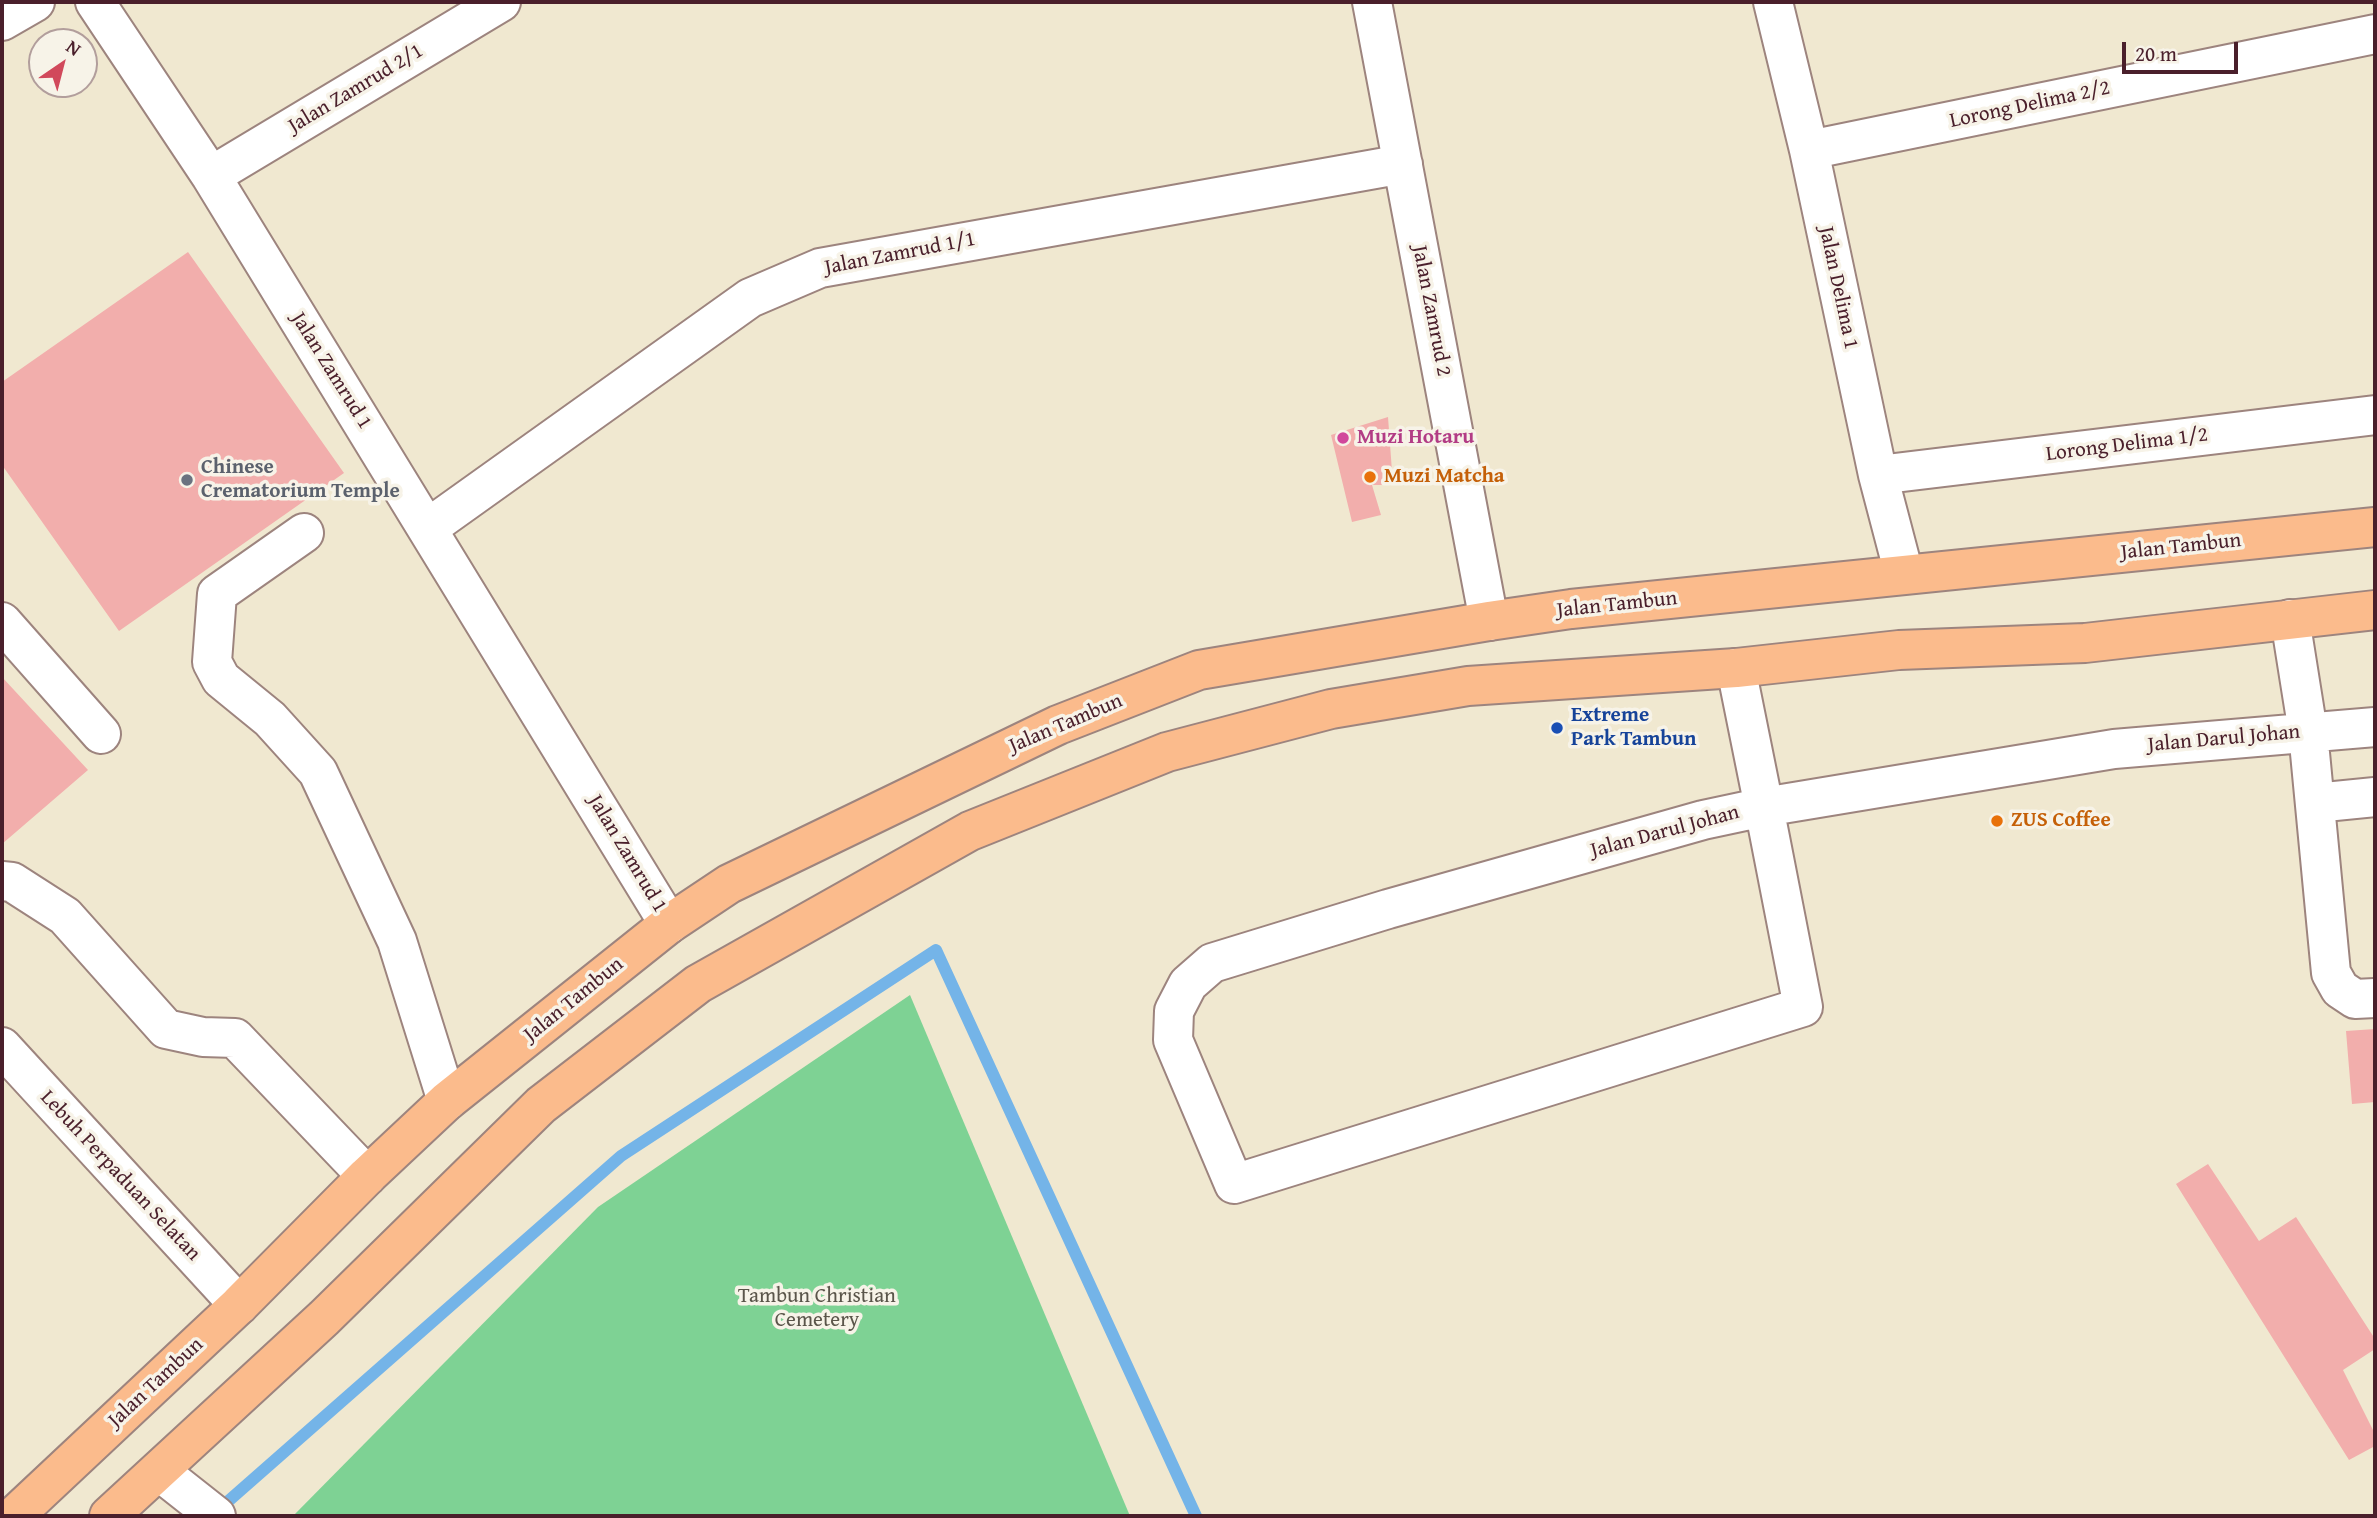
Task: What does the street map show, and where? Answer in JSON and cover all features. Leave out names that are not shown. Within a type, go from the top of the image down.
[{"type":"main road","name":"Jalan Tambun","points":[[14,1516],[239,1305],[447,1101],[669,924],[729,884],[1058,725],[1199,670],[1489,621],[1571,609],[2375,527]]},
{"type":"main road","points":[[110,1516],[172,1481],[324,1318],[541,1105],[698,984],[970,831],[1167,752],[1331,709],[1468,686],[1737,668],[1899,650],[2085,643],[2375,610]]},
{"type":"street","points":[[2,21],[35,2]]},
{"type":"street","name":"Jalan Zamrud 1","points":[[95,2],[211,176],[669,924]]},
{"type":"street","name":"Jalan Zamrud 2/1","points":[[211,176],[501,2]]},
{"type":"street","name":"Jalan Zamrud 2","points":[[1373,2],[1489,621]]},
{"type":"street","name":"Jalan Delima 1","points":[[1773,2],[1809,150],[1878,475],[1904,574]]},
{"type":"street","name":"Lorong Delima 2/2","points":[[1809,150],[2375,34]]},
{"type":"street","name":"Jalan Zamrud 1/1","points":[[428,528],[750,298],[820,268],[1403,164]]},
{"type":"street","name":"Lorong Delima 1/2","points":[[1878,475],[2375,415]]},
{"type":"street","points":[[304,533],[217,594],[212,662],[221,680],[270,719],[318,772],[397,941],[447,1101]]},
{"type":"street","points":[[2290,619],[2308,732],[2331,973],[2340,989],[2355,999],[2375,998]]},
{"type":"street","points":[[2,622],[101,734]]},
{"type":"street","points":[[1737,668],[1764,807]]},
{"type":"street","name":"Jalan Darul Johan","points":[[1764,807],[1803,1007],[1234,1184],[1173,1040],[1174,1011],[1188,984],[1212,963],[1388,909],[1703,820],[1764,807],[2114,749],[2375,727]]},
{"type":"street","points":[[2315,803],[2375,797]]},
{"type":"street","points":[[2,881],[12,882],[65,916],[166,1029],[203,1037],[235,1038],[368,1176]]},
{"type":"street","name":"Lebuh Perpaduan Selatan","points":[[2,1046],[239,1305]]},
{"type":"street","points":[[172,1481],[216,1516]]},
{"type":"green space","name":"Tambun Christian Cemetery","points":[[910,995],[1130,1516],[293,1516],[598,1207]]},
{"type":"building","points":[[188,252],[344,473],[119,631],[2,465],[2,382]]},
{"type":"building","points":[[1388,417],[1393,485],[1372,485],[1381,515],[1352,522],[1331,435]]},
{"type":"building","points":[[2,677],[88,770],[2,844]]},
{"type":"building","points":[[2375,1029],[2375,1102],[2352,1104],[2346,1031]]},
{"type":"building","points":[[2208,1164],[2259,1241],[2296,1217],[2375,1339],[2375,1349],[2343,1370],[2375,1434],[2375,1446],[2349,1460],[2176,1184]]},
{"type":"waterway","points":[[217,1511],[621,1156],[936,950],[1196,1516]]},
{"type":"place","name":"Muzi Hotaru","points":[[1343,438]]},
{"type":"place","name":"Muzi Matcha","points":[[1370,477]]},
{"type":"place","name":"Chinese Crematorium Temple","points":[[187,480]]},
{"type":"place","name":"Extreme Park Tambun","points":[[1557,728]]},
{"type":"place","name":"ZUS Coffee","points":[[1997,821]]}]
